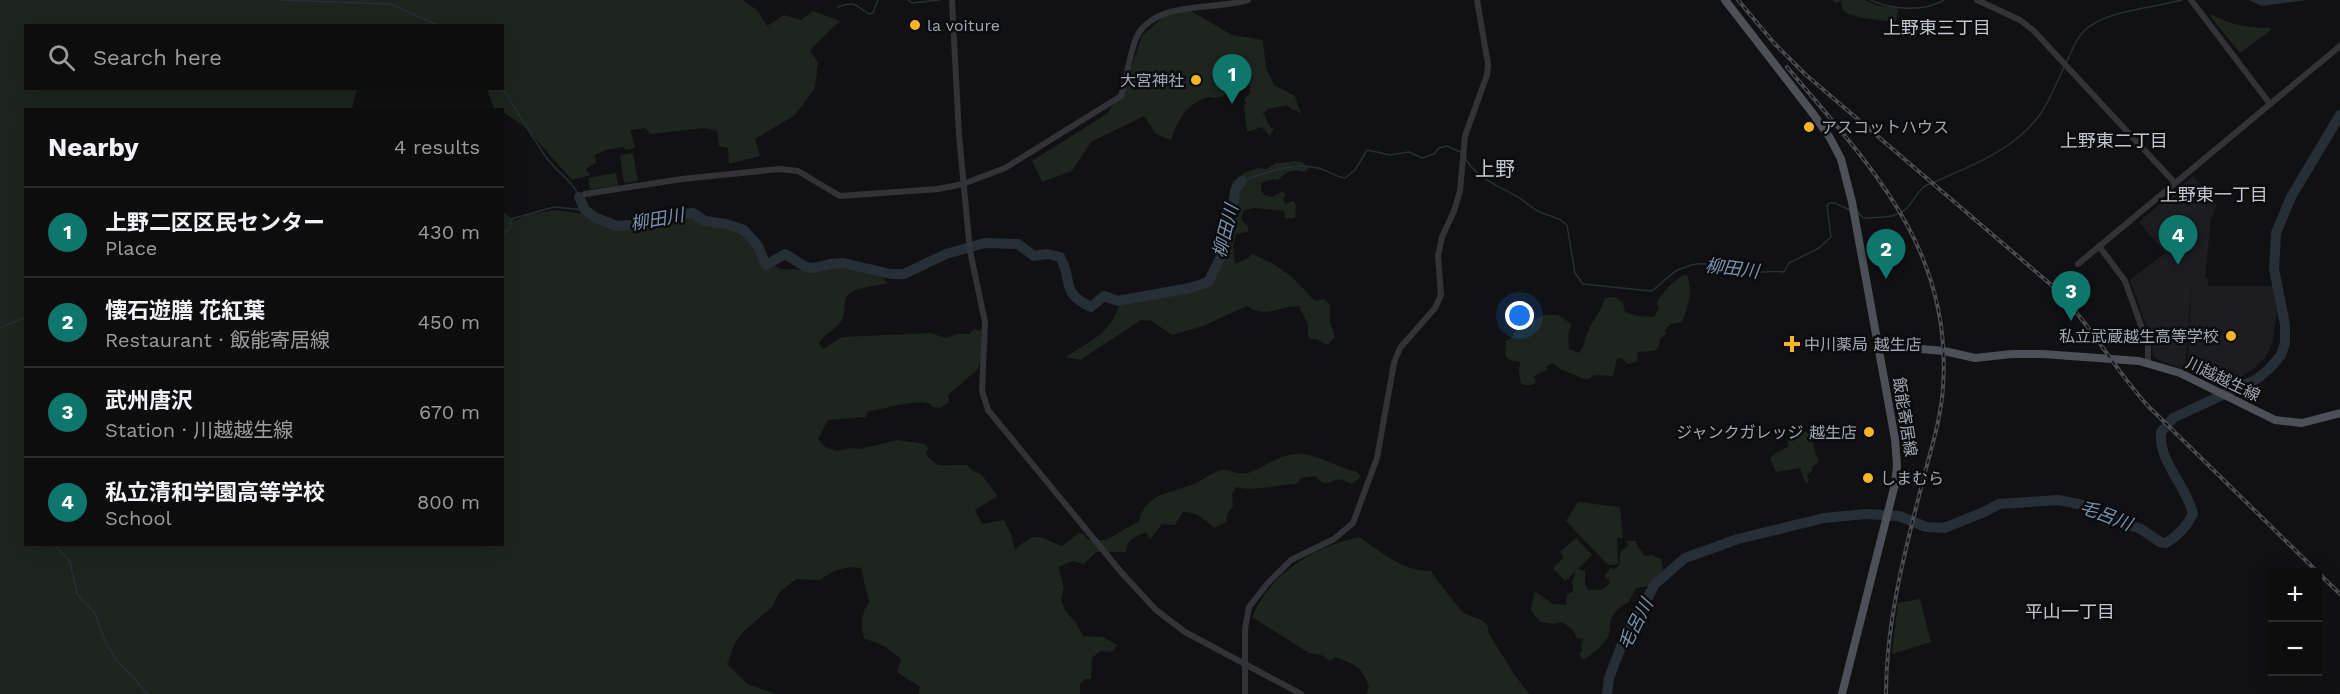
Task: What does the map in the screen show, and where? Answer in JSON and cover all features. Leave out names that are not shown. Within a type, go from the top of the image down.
[{"type":"main road","name":"飯能寄居線","points":[[1725,0],[1830,138],[1841,159],[1854,213],[1895,439],[1897,475],[1842,694]]},
{"type":"main road","name":"川越越生線","points":[[1877,345],[1944,351],[1976,358],[2012,354],[2116,358],[2148,363],[2180,374],[2265,416],[2287,422],[2313,421],[2340,413]]},
{"type":"street","points":[[952,0],[963,184],[970,251],[985,322],[982,391],[988,410],[1121,572],[1156,610],[1185,632],[1301,694]]},
{"type":"street","points":[[585,194],[682,179],[780,169],[798,171],[840,196],[926,190],[963,184],[1017,162],[1121,96],[1137,36],[1146,23],[1159,14],[1179,6],[1248,0]]},
{"type":"street","points":[[1245,694],[1246,618],[1255,597],[1292,560],[1334,539],[1353,523],[1377,458],[1394,363],[1400,348],[1435,308],[1441,295],[1438,256],[1442,237],[1460,191],[1465,136],[1487,75],[1488,64],[1477,0]]},
{"type":"street","points":[[1977,0],[2024,22],[2175,183]]},
{"type":"street","points":[[2192,1],[2270,104]]},
{"type":"street","points":[[2078,264],[2340,46]]},
{"type":"street","points":[[2099,246],[2125,281],[2148,345],[2148,363]]},
{"type":"shaded area","points":[[0,0],[743,0],[757,10],[767,26],[784,15],[801,20],[813,11],[840,21],[810,50],[818,63],[815,88],[795,115],[755,139],[760,156],[729,164],[728,148],[719,146],[717,131],[705,128],[651,134],[645,128],[630,130],[635,148],[626,150],[623,147],[595,155],[596,163],[586,169],[590,175],[572,180],[525,127],[504,113],[504,108],[494,108],[487,90],[504,90],[504,24],[24,24],[24,90],[359,90],[356,92],[352,108],[24,108],[24,546],[504,546],[504,213],[515,221],[527,215],[555,210],[584,214],[611,227],[659,225],[686,214],[696,215],[705,223],[741,230],[779,269],[821,270],[841,267],[882,276],[888,284],[857,290],[847,296],[842,320],[819,343],[823,349],[842,337],[931,333],[945,338],[957,334],[969,334],[974,329],[981,331],[981,359],[978,369],[948,395],[949,402],[940,408],[932,407],[930,404],[908,403],[868,411],[866,417],[828,420],[818,439],[825,447],[837,451],[850,448],[860,449],[897,440],[925,444],[929,449],[926,453],[934,463],[967,465],[973,471],[981,474],[998,496],[975,510],[982,524],[1004,520],[1015,550],[1034,537],[1043,538],[1062,546],[1079,533],[1084,534],[1088,540],[1106,540],[1139,521],[1148,504],[1162,495],[1187,487],[1221,470],[1240,474],[1248,473],[1288,455],[1303,454],[1319,458],[1357,472],[1361,477],[1352,484],[1339,480],[1327,484],[1316,476],[1301,478],[1296,484],[1258,489],[1236,487],[1232,494],[1233,506],[1227,515],[1226,522],[1214,528],[1204,519],[1183,512],[1175,525],[1162,524],[1150,539],[1146,532],[1132,539],[1126,552],[1096,552],[1084,564],[1073,561],[1058,567],[1064,587],[1061,600],[1065,610],[1083,636],[1103,637],[1117,645],[1112,652],[1100,651],[1092,658],[1091,679],[1086,679],[1080,684],[1080,694],[919,694],[920,687],[897,672],[901,659],[886,647],[864,638],[862,619],[869,602],[861,568],[850,567],[829,574],[820,580],[796,579],[779,593],[772,607],[745,630],[735,643],[727,664],[747,684],[776,694],[0,694]]},
{"type":"shaded area","points":[[1833,0],[1865,0],[1875,5],[1895,8],[1898,10],[1896,22],[1848,14],[1843,10],[1841,1],[1835,3]]},
{"type":"shaded area","points":[[2249,0],[2307,0],[2262,6]]},
{"type":"shaded area","points":[[1189,10],[1232,35],[1263,40],[1266,68],[1274,85],[1295,96],[1301,114],[1287,105],[1268,109],[1263,113],[1271,128],[1274,128],[1270,136],[1262,127],[1247,132],[1244,99],[1250,93],[1250,85],[1241,80],[1227,94],[1215,98],[1207,97],[1188,109],[1179,120],[1171,140],[1156,134],[1144,116],[1091,142],[1072,171],[1042,182],[1032,161],[1108,113],[1128,77],[1142,36],[1165,15]]},
{"type":"shaded area","points":[[2211,14],[2232,23],[2271,30],[2240,53],[2210,16]]},
{"type":"shaded area","points":[[633,153],[638,181],[624,183],[620,155]]},
{"type":"shaded area","points":[[1302,162],[1309,169],[1304,172],[1296,170],[1278,180],[1273,179],[1261,183],[1264,195],[1272,197],[1283,191],[1286,195],[1283,199],[1285,204],[1293,201],[1296,206],[1295,218],[1285,218],[1284,211],[1255,208],[1244,210],[1241,218],[1248,227],[1248,232],[1236,234],[1233,247],[1235,264],[1252,254],[1272,263],[1292,277],[1315,301],[1324,299],[1330,305],[1330,322],[1335,337],[1327,345],[1317,339],[1311,339],[1308,335],[1308,324],[1299,306],[1266,312],[1253,310],[1247,306],[1203,326],[1172,335],[1152,321],[1141,320],[1080,360],[1065,357],[1105,330],[1111,323],[1119,305],[1183,293],[1205,284],[1212,278],[1210,273],[1219,255],[1223,238],[1232,227],[1233,219],[1229,209],[1232,182],[1244,173],[1258,168],[1266,169],[1276,163]]},
{"type":"shaded area","points":[[616,173],[618,186],[590,189],[588,178]]},
{"type":"shaded area","points":[[2193,176],[2217,205],[2211,219],[2205,277],[2208,278],[2208,286],[2273,286],[2277,312],[2272,345],[2264,359],[2253,369],[2241,377],[2228,381],[2210,382],[2187,371],[2192,277],[2185,370],[2156,359],[2153,355],[2152,342],[2130,280],[2165,253],[2139,222]]},
{"type":"shaded area","points":[[1683,275],[1687,275],[1690,286],[1684,317],[1682,322],[1671,324],[1665,330],[1666,334],[1660,339],[1659,347],[1654,351],[1637,352],[1636,362],[1627,364],[1622,358],[1617,359],[1613,376],[1595,375],[1587,380],[1560,369],[1553,363],[1546,367],[1547,370],[1534,376],[1536,382],[1529,385],[1521,384],[1520,362],[1510,360],[1505,355],[1506,341],[1512,338],[1514,332],[1544,315],[1558,315],[1572,324],[1568,333],[1569,349],[1579,353],[1605,298],[1615,297],[1623,303],[1625,312],[1654,317],[1659,309],[1657,302],[1668,287]]},
{"type":"shaded area","points":[[1809,433],[1819,462],[1807,475],[1809,480],[1806,484],[1800,468],[1776,472],[1770,458],[1788,447],[1788,437]]},
{"type":"shaded area","points":[[1578,502],[1620,507],[1623,538],[1617,538],[1618,564],[1609,565],[1604,561],[1566,521]]},
{"type":"shaded area","points":[[1359,537],[1402,565],[1431,571],[1464,613],[1480,619],[1488,626],[1488,632],[1529,694],[1366,694],[1369,687],[1364,675],[1357,667],[1335,657],[1330,661],[1321,655],[1309,653],[1252,617],[1270,587],[1295,564],[1326,548]]},
{"type":"shaded area","points":[[1576,538],[1592,555],[1578,569],[1585,571],[1585,584],[1588,590],[1600,589],[1608,585],[1610,582],[1605,576],[1610,568],[1615,569],[1619,565],[1621,551],[1628,546],[1627,541],[1636,541],[1644,556],[1652,555],[1661,559],[1663,570],[1650,586],[1636,588],[1628,603],[1619,608],[1613,616],[1606,640],[1595,652],[1583,660],[1579,654],[1582,651],[1583,639],[1577,638],[1573,630],[1562,622],[1553,624],[1540,622],[1531,610],[1536,592],[1553,604],[1566,605],[1567,595],[1573,591],[1572,582],[1576,571],[1565,581],[1553,568],[1564,557],[1560,552]]},
{"type":"shaded area","points":[[1920,599],[1931,642],[1892,654],[1898,603]]},
{"type":"waterway","points":[[279,0],[390,4],[435,24]]},
{"type":"waterway","points":[[838,7],[854,4],[869,14],[873,13],[878,0]]},
{"type":"waterway","points":[[908,0],[912,3],[939,0]]},
{"type":"waterway","points":[[1871,0],[1898,8],[1918,8],[1944,0]]},
{"type":"waterway","name":"柳田川","points":[[2066,63],[2079,38],[2093,24],[2117,14],[2182,0]]},
{"type":"waterway","name":"柳田川","points":[[1858,212],[1863,218],[1885,217],[1902,212],[1925,186],[1973,165],[2004,148],[2018,138],[2041,113],[2064,67]]},
{"type":"waterway","points":[[503,90],[546,157],[573,186],[579,197]]},
{"type":"waterway","name":"毛呂川","points":[[1607,694],[1609,678],[1622,644],[1655,584],[1685,558],[1738,539],[1824,518],[1866,514],[1899,516],[1926,527],[1944,528],[1999,504],[2058,500],[2088,506],[2102,516],[2141,529],[2160,542],[2166,543],[2174,537],[2185,527],[2193,514],[2164,454],[2161,432],[2173,418],[2257,379],[2281,355],[2285,343],[2285,325],[2274,269],[2276,233],[2291,197],[2340,115]]},
{"type":"waterway","name":"柳田川","points":[[1242,181],[1261,174],[1299,166],[1318,168],[1345,178],[1355,170],[1367,150],[1390,155],[1409,152],[1422,158],[1447,146],[1460,152]]},
{"type":"waterway","name":"柳田川","points":[[1465,158],[1476,172],[1489,181],[1538,211],[1567,225],[1575,273],[1583,284],[1651,291],[1676,271],[1700,264],[1748,273],[1784,272],[1789,263],[1819,248],[1831,237],[1827,206],[1829,203],[1835,203],[1850,210]]},
{"type":"waterway","name":"柳田川","points":[[579,197],[585,210],[596,218],[617,226],[657,223],[676,215],[693,213],[705,221],[744,230],[758,246],[766,265],[785,254],[806,267],[843,263],[891,274],[904,274],[946,254],[985,243],[1018,244],[1034,256],[1047,254],[1060,257],[1071,291],[1081,302],[1091,307],[1104,296],[1118,301],[1190,288],[1208,282],[1223,253],[1231,222],[1235,190],[1242,181]]},
{"type":"waterway","points":[[504,233],[510,229],[511,219],[554,207],[585,210]]},
{"type":"waterway","points":[[0,328],[24,318]]},
{"type":"waterway","points":[[56,546],[70,562],[77,594],[96,615],[103,636],[114,657],[148,694]]},
{"type":"railway","points":[[1738,0],[1774,43],[1805,74],[2056,289],[2148,406],[2340,594]]},
{"type":"railway","points":[[1787,67],[1847,139],[1900,212],[1920,251],[1934,292],[1943,337],[1943,387],[1940,411],[1898,586],[1889,640],[1886,694]]},
{"type":"place","name":"la voiture","points":[[915,25]]},
{"type":"place","name":"大宮神社","points":[[1196,80]]},
{"type":"place","name":"上野二区区民センター","points":[[1232,104]]},
{"type":"place","name":"アスコットハウス","points":[[1809,127]]},
{"type":"place","name":"私立清和学園高等学校","points":[[2178,265]]},
{"type":"place","name":"懐石遊膳 花紅葉","points":[[1886,279]]},
{"type":"place","name":"武州唐沢","points":[[2071,321]]},
{"type":"place","name":"私立武蔵越生高等学校","points":[[2231,336]]},
{"type":"place","name":"中川薬局 越生店","points":[[1792,344]]},
{"type":"place","name":"ジャンクガレッジ 越生店","points":[[1869,432]]},
{"type":"place","name":"しまむら","points":[[1868,478]]},
{"type":"district","name":"上野東三丁目","points":[[1937,27]]},
{"type":"district","name":"上野東二丁目","points":[[2114,140]]},
{"type":"district","name":"上野","points":[[1495,169]]},
{"type":"district","name":"上野東一丁目","points":[[2214,194]]},
{"type":"district","name":"平山一丁目","points":[[2070,611]]}]
